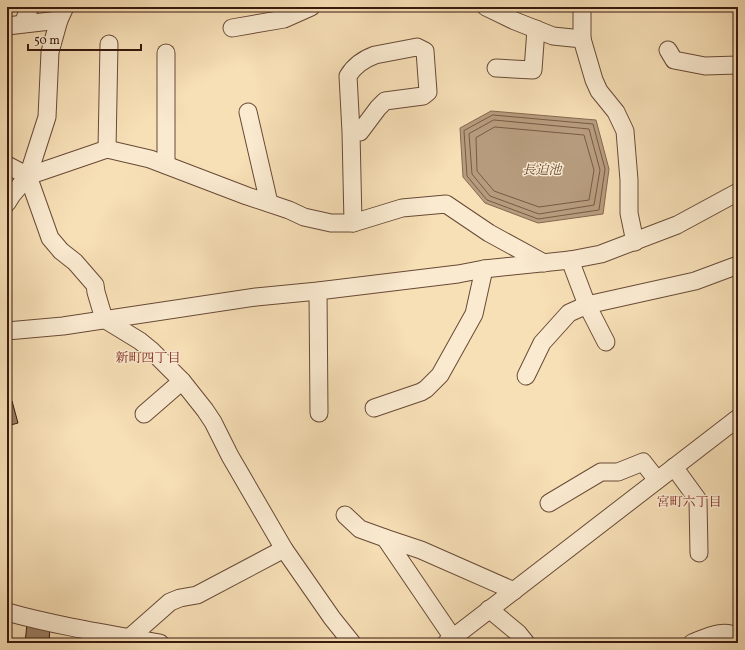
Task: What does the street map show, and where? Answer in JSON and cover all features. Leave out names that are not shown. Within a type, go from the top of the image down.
[{"type":"street","points":[[15,24],[30,7]]},
{"type":"street","points":[[232,28],[284,19],[311,7]]},
{"type":"street","points":[[486,7],[510,13],[536,29],[553,36],[582,39]]},
{"type":"street","points":[[582,7],[582,39],[594,80],[599,91],[616,112],[625,131],[629,180],[629,213],[636,242]]},
{"type":"street","points":[[7,203],[28,176],[47,117],[50,52],[62,14],[15,24]]},
{"type":"street","points":[[496,68],[533,70],[536,29]]},
{"type":"street","points":[[107,150],[109,44]]},
{"type":"street","points":[[351,132],[360,132],[385,101],[423,96],[428,92],[425,51],[418,47],[375,55],[369,57],[352,69],[348,76],[351,132],[352,223]]},
{"type":"street","points":[[668,50],[674,60],[705,66],[738,65]]},
{"type":"street","points":[[166,53],[166,166]]},
{"type":"street","points":[[248,112],[269,203]]},
{"type":"street","points":[[28,176],[107,150],[150,159],[289,210],[304,217],[330,223],[352,223],[402,208],[446,204],[489,233],[544,263]]},
{"type":"street","points":[[7,165],[28,176],[50,238],[75,262],[95,285],[104,319],[140,341],[151,350],[182,382],[213,422],[284,549],[332,618],[352,643]]},
{"type":"street","points":[[7,331],[63,326],[256,297],[318,291],[458,274],[484,269],[570,260],[601,254],[636,242],[677,225],[738,192]]},
{"type":"street","points":[[570,260],[587,305],[606,342]]},
{"type":"street","points":[[526,376],[542,343],[569,313],[587,305],[695,281],[738,265]]},
{"type":"street","points":[[374,408],[422,392],[440,375],[474,314],[484,269]]},
{"type":"street","points":[[318,291],[320,413]]},
{"type":"street","points":[[144,414],[182,382]]},
{"type":"street","points":[[385,538],[449,641],[738,418]]},
{"type":"street","points":[[549,503],[601,472],[618,472],[643,462],[657,480]]},
{"type":"street","points":[[674,467],[698,500],[699,553]]},
{"type":"street","points":[[344,515],[360,529],[422,550],[514,591]]},
{"type":"street","points":[[128,639],[170,602],[180,598],[197,595],[284,549]]},
{"type":"street","points":[[489,610],[518,633],[526,643]]},
{"type":"street","points":[[7,612],[128,639],[160,643]]},
{"type":"street","points":[[692,643],[724,633],[733,634],[738,637]]},
{"type":"water","name":"長迫池","points":[[491,111],[596,120],[609,169],[603,214],[538,223],[485,203],[463,177],[460,128]]},
{"type":"building","points":[[12,401],[18,423],[7,426],[7,402]]},
{"type":"building","points":[[27,624],[50,626],[49,643],[25,643]]},
{"type":"district","name":"新町四丁目","points":[[148,357]]},
{"type":"district","name":"宮町六丁目","points":[[689,501]]}]
